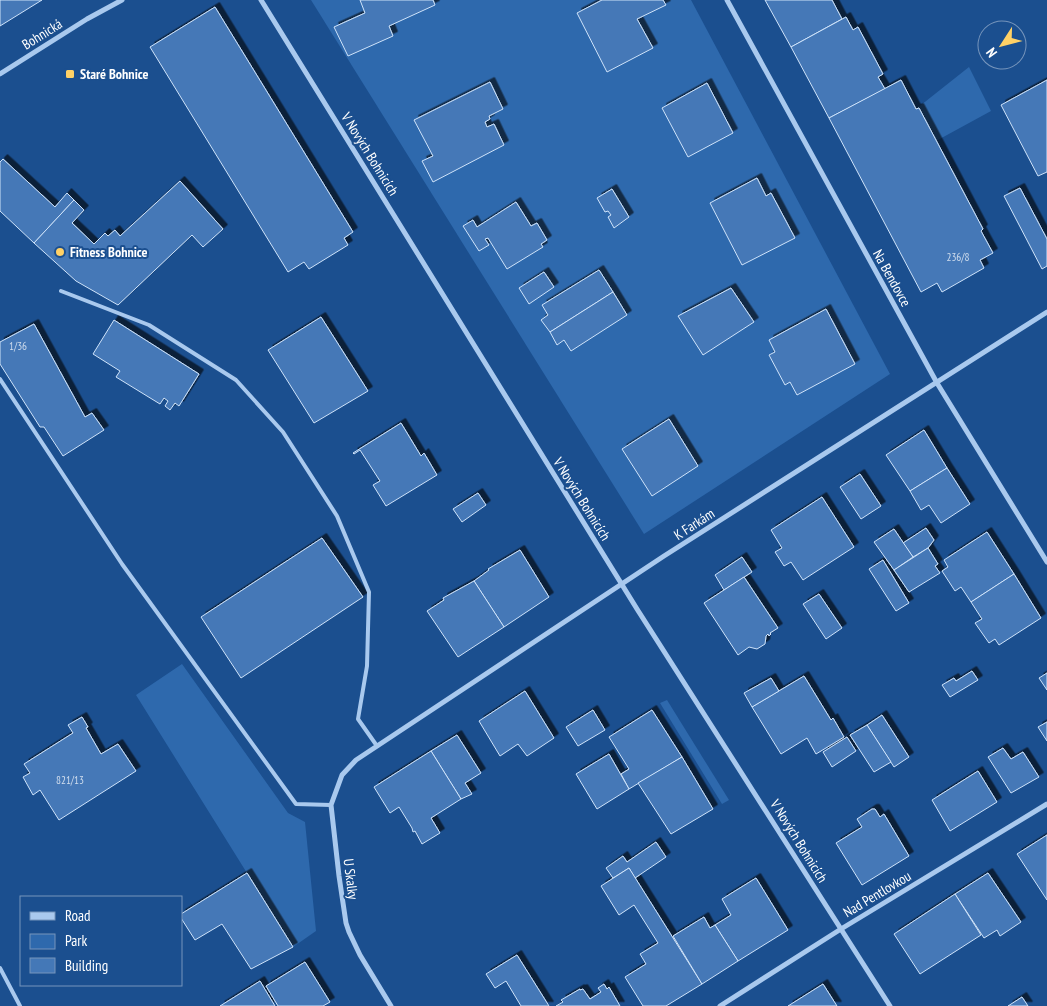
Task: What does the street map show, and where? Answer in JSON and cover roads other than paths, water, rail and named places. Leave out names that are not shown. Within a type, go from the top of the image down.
[{"type":"street","name":"Bohnická","points":[[0,74],[87,19],[122,0]]},
{"type":"street","name":"V Nových Bohnicích","points":[[261,0],[622,585],[890,1006]]},
{"type":"street","name":"Na Bendovce","points":[[727,0],[936,383],[1047,562]]},
{"type":"street","name":"K Farkám","points":[[356,760],[664,556],[1047,312]]},
{"type":"street","name":"U Skalky","points":[[356,760],[342,775],[331,805],[338,876],[346,923],[360,955],[391,1006]]},
{"type":"street","name":"Nad Pentlovkou","points":[[720,1006],[841,929],[1047,804]]},
{"type":"street","points":[[385,998],[385,1006]]},
{"type":"lane","points":[[61,291],[148,325],[236,380],[283,432],[337,516],[369,592],[367,666],[358,719],[377,746]]},
{"type":"lane","points":[[0,379],[122,564],[296,804],[331,805]]},
{"type":"lane","points":[[0,968],[20,1006]]},
{"type":"place","name":"Staré Bohnice","points":[[70,74]]},
{"type":"place","name":"Fitness Bohnice","points":[[60,252]]}]
